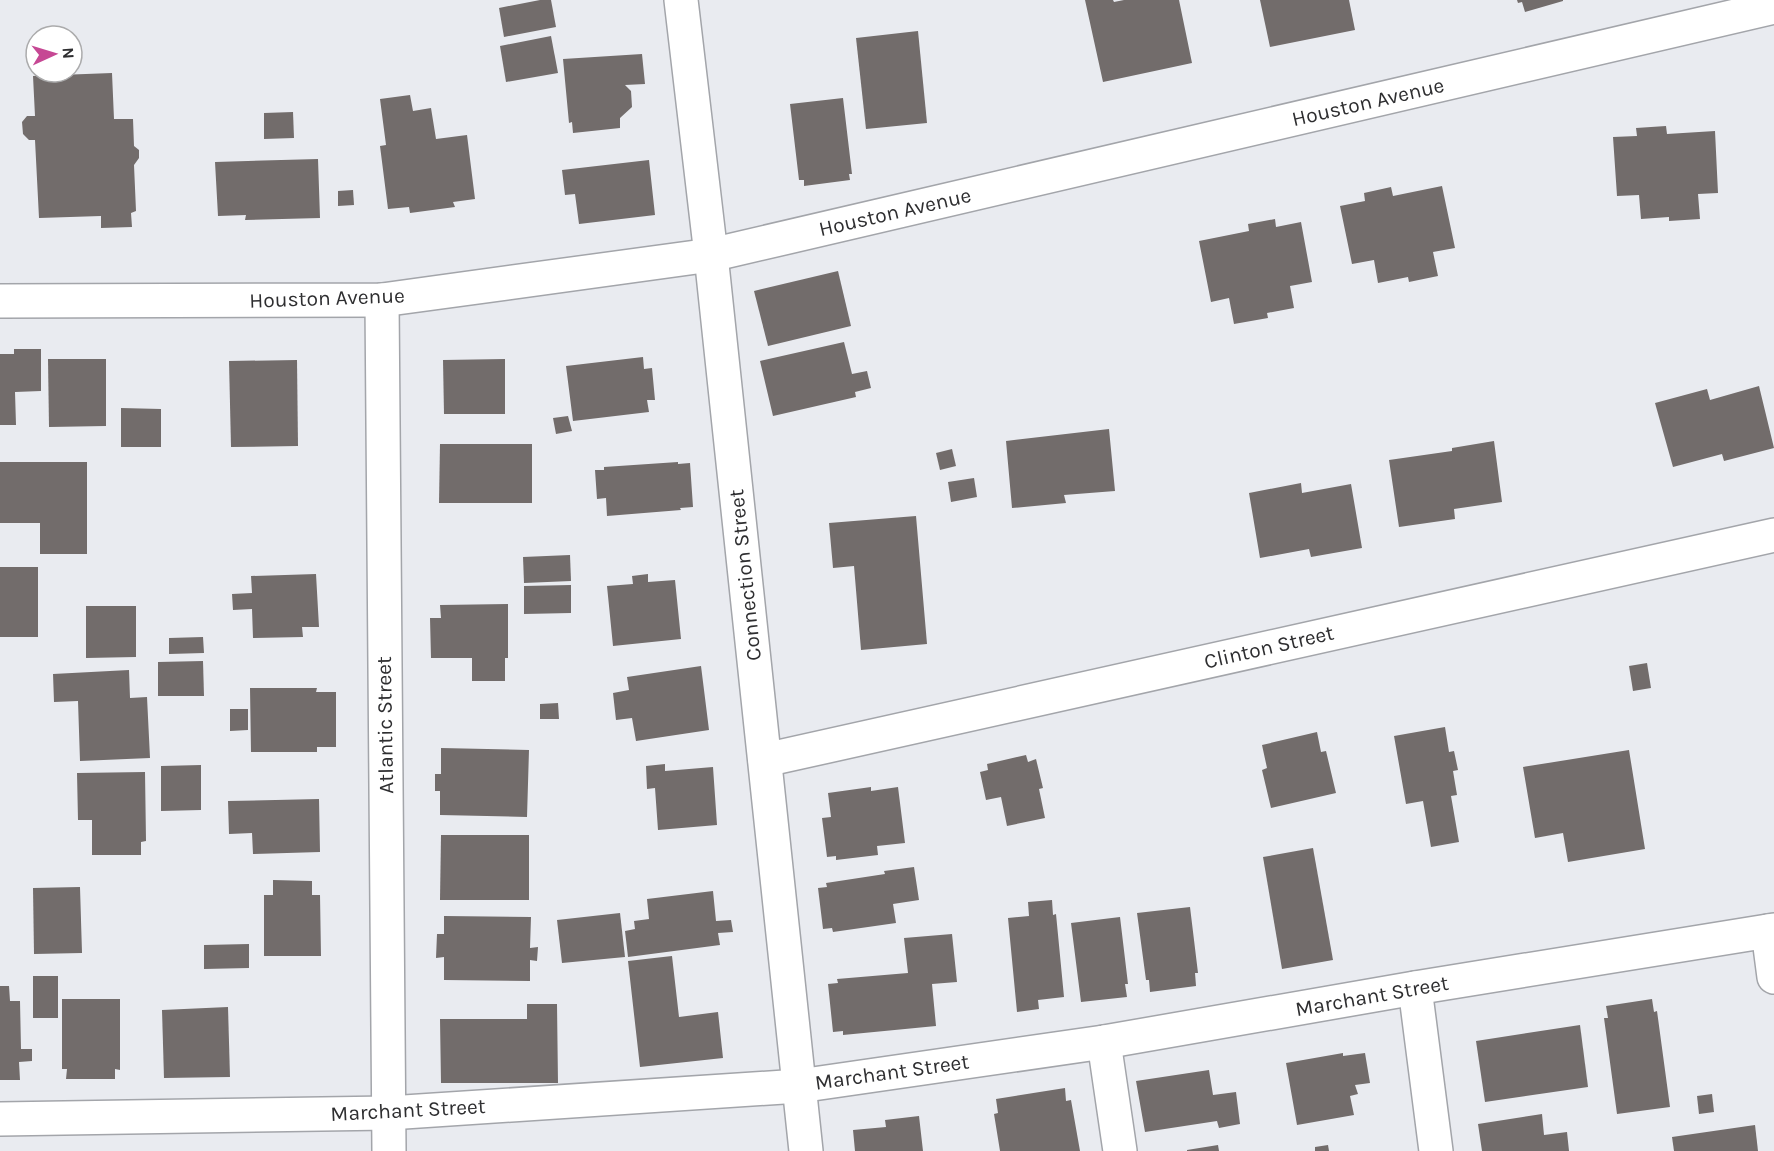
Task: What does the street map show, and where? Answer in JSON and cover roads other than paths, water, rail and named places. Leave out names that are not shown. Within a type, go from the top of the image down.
[{"type":"street","name":"Connection Street","points":[[681,0],[711,255],[806,1151]]},
{"type":"street","name":"Houston Avenue","points":[[0,301],[382,300],[711,255],[1774,7]]},
{"type":"street","name":"Atlantic Street","points":[[382,300],[389,1151]]},
{"type":"street","name":"Clinton Street","points":[[765,760],[1774,535]]},
{"type":"street","name":"Marchant Street","points":[[0,1119],[389,1113],[799,1086],[1104,1042],[1415,988],[1771,931]]},
{"type":"street","points":[[1771,931],[1774,977]]},
{"type":"street","points":[[1415,988],[1436,1151]]},
{"type":"street","points":[[1104,1042],[1120,1151]]}]
